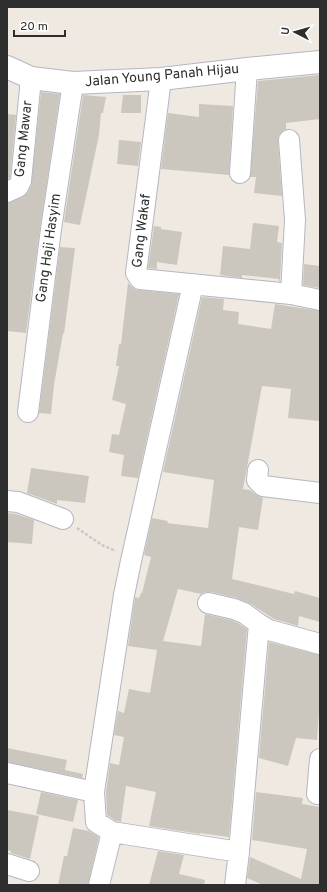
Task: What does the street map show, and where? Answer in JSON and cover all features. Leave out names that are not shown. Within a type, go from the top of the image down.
[{"type":"street","name":"Jalan Young Panah Hijau","points":[[7,67],[31,78],[73,83],[161,79],[320,62]]},
{"type":"street","points":[[240,172],[247,69]]},
{"type":"street","name":"Gang Mawar","points":[[7,192],[18,187],[21,181],[31,78]]},
{"type":"street","name":"Gang Wakaf","points":[[161,79],[136,273],[140,279],[291,294],[320,300]]},
{"type":"street","name":"Gang Haji Hasyim","points":[[28,412],[50,229],[73,83]]},
{"type":"street","points":[[289,140],[295,220],[291,294]]},
{"type":"street","points":[[193,284],[124,595],[94,792],[96,822],[112,832],[240,852]]},
{"type":"street","points":[[258,470],[257,480],[263,486],[320,493]]},
{"type":"street","points":[[7,501],[18,502],[63,519]]},
{"type":"street","points":[[208,603],[244,613],[269,630],[320,644]]},
{"type":"street","points":[[235,885],[240,852],[259,624]]},
{"type":"street","points":[[317,794],[320,759]]},
{"type":"street","points":[[7,773],[94,792]]},
{"type":"street","points":[[99,885],[112,832]]},
{"type":"street","points":[[7,864],[29,871]]},
{"type":"path","points":[[63,519],[102,545],[132,558]]},
{"type":"building","points":[[320,75],[320,119],[286,123],[286,129],[279,135],[278,141],[282,196],[254,193],[256,177],[250,177],[258,81]]},
{"type":"building","points":[[41,92],[60,94],[26,333],[7,331],[7,203],[23,197],[31,186]]},
{"type":"building","points":[[83,95],[106,97],[103,113],[101,113],[99,135],[80,225],[64,222]]},
{"type":"building","points":[[123,95],[141,95],[141,113],[121,113]]},
{"type":"building","points":[[199,104],[233,106],[229,175],[161,169],[168,113],[199,117]]},
{"type":"building","points":[[7,114],[16,115],[10,178],[7,179]]},
{"type":"building","points":[[119,140],[141,142],[138,166],[117,164]]},
{"type":"building","points":[[253,223],[279,226],[277,242],[282,243],[280,281],[279,279],[242,275],[242,278],[220,275],[223,246],[250,249]]},
{"type":"building","points":[[154,226],[161,227],[161,229],[182,232],[177,265],[157,262],[157,269],[148,268]]},
{"type":"building","points":[[60,247],[75,248],[64,334],[63,333],[54,385],[51,414],[39,413]]},
{"type":"building","points":[[304,264],[320,266],[320,288],[303,285]]},
{"type":"building","points":[[128,283],[134,289],[179,294],[138,478],[121,476],[124,455],[109,452],[112,434],[119,435],[126,404],[112,400],[119,366],[116,366],[119,344],[121,344]]},
{"type":"building","points":[[202,297],[224,299],[223,310],[239,312],[238,324],[271,329],[275,304],[320,311],[320,421],[288,418],[291,389],[262,386],[243,489],[250,490],[263,498],[258,530],[239,527],[232,579],[294,594],[295,591],[320,598],[320,622],[299,616],[298,626],[274,619],[251,604],[237,598],[211,592],[201,594],[178,589],[163,641],[201,646],[205,614],[231,620],[247,629],[229,837],[149,826],[156,792],[126,786],[121,822],[116,821],[107,815],[106,792],[110,763],[119,765],[124,737],[114,735],[118,711],[124,713],[129,689],[150,693],[157,650],[128,646],[135,597],[139,598],[142,593],[151,557],[144,555],[152,518],[168,521],[167,523],[208,528],[214,480],[163,472]]},
{"type":"building","points":[[31,468],[89,476],[85,503],[57,500],[57,504],[27,493]]},
{"type":"building","points":[[7,513],[16,514],[34,520],[32,544],[7,542]]},
{"type":"building","points":[[269,642],[320,655],[320,697],[317,740],[296,738],[288,766],[259,758]]},
{"type":"building","points":[[7,748],[67,760],[65,770],[83,774],[82,778],[7,762]]},
{"type":"building","points":[[41,792],[78,800],[73,822],[36,814]]},
{"type":"building","points":[[256,792],[303,798],[302,804],[320,807],[320,885],[263,885],[247,878],[250,857],[301,879],[307,849],[252,840]]},
{"type":"building","points":[[7,810],[39,816],[30,859],[11,853],[11,851],[7,850]]},
{"type":"building","points":[[73,828],[89,831],[99,837],[88,885],[58,885],[64,856],[67,856]]},
{"type":"building","points":[[158,851],[184,855],[179,874],[205,880],[204,885],[149,885]]}]
